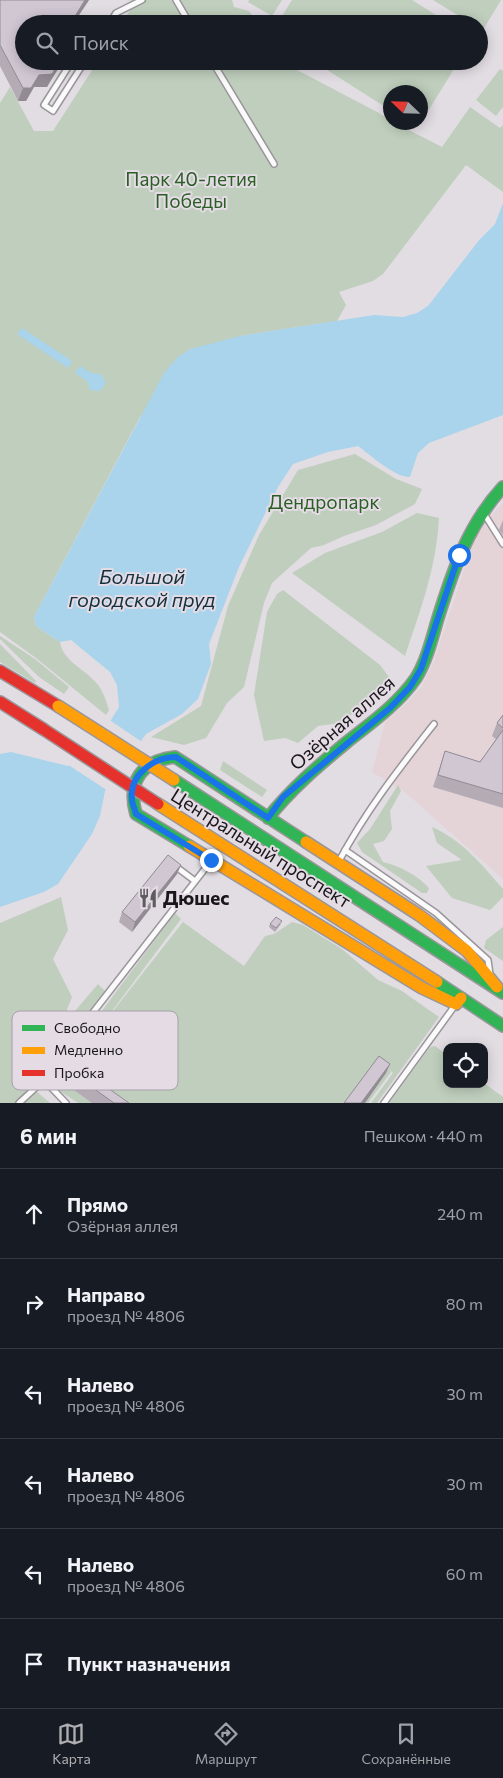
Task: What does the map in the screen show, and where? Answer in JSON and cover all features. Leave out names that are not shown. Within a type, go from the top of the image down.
[{"type":"street","name":"Озёрная аллея","points":[[268,818],[283,797],[390,708],[410,687],[421,669],[459,555],[482,512],[503,488]]},
{"type":"street","name":"Центральный проспект","points":[[0,671],[174,780],[503,993]]},
{"type":"street","name":"Центральный проспект","points":[[0,702],[382,946],[458,1001],[503,1026]]},
{"type":"street","points":[[458,1001],[422,988],[136,814],[131,797],[138,776],[152,762],[176,757],[442,931],[467,951],[503,993]]},
{"type":"lane","points":[[115,15],[142,0]]},
{"type":"lane","points":[[176,0],[185,15]]},
{"type":"lane","points":[[66,70],[44,105],[53,111],[79,70]]},
{"type":"lane","points":[[217,70],[274,164]]},
{"type":"lane","points":[[482,512],[503,544]]},
{"type":"lane","points":[[339,862],[373,803],[434,724]]},
{"type":"lane","points":[[345,850],[436,913],[488,960],[491,980]]},
{"type":"lane","points":[[94,1011],[211,860]]},
{"type":"lane","points":[[179,869],[195,881]]},
{"type":"lane","points":[[384,1103],[458,1001]]},
{"type":"lane","points":[[19,1103],[33,1090]]},
{"type":"lane","points":[[54,1090],[66,1103]]},
{"type":"shaded area","points":[[503,503],[503,879],[406,793],[372,772],[385,722],[407,703],[422,686],[433,664],[473,542],[489,517]]},
{"type":"green space","points":[[127,0],[232,0],[234,7],[249,11],[252,15],[127,15],[136,1]]},
{"type":"green space","points":[[249,0],[282,0],[273,15],[248,2]]},
{"type":"green space","points":[[292,0],[412,0],[436,15],[283,15]]},
{"type":"green space","points":[[433,0],[501,0],[488,22],[488,15],[457,15]]},
{"type":"green space","points":[[500,69],[503,71],[503,107],[496,116],[476,100]]},
{"type":"green space","name":"Парк 40-летия Победы","points":[[92,70],[297,70],[383,116],[383,130],[409,130],[442,147],[470,107],[500,128],[503,125],[503,192],[466,165],[383,274],[373,281],[339,292],[346,305],[337,321],[240,336],[140,417],[34,617],[36,626],[60,642],[62,649],[70,660],[98,685],[109,710],[106,715],[36,658],[0,632],[0,103],[10,87],[34,131],[53,131]]},
{"type":"green space","points":[[327,70],[453,70],[428,111],[428,85],[383,85],[383,106]]},
{"type":"green space","name":"Дендропарк","points":[[355,454],[396,479],[422,489],[415,504],[376,525],[324,545],[311,548],[272,583],[264,603],[244,687],[227,703],[206,738],[184,745],[151,737],[201,706],[228,606],[259,535],[298,470]]},
{"type":"green space","name":"Дендропарк","points":[[417,513],[439,518],[431,571],[405,656],[292,573],[325,553],[382,532]]},
{"type":"green space","points":[[283,590],[380,665],[389,677],[369,700],[341,723],[318,726],[298,743],[285,738],[264,741],[254,695],[267,612],[277,594]]},
{"type":"green space","points":[[0,636],[35,659],[69,687],[64,694],[39,677],[0,639]]},
{"type":"green space","points":[[0,644],[36,681],[35,683],[0,662]]},
{"type":"green space","points":[[223,761],[267,790],[262,797],[220,770]]},
{"type":"green space","points":[[398,785],[401,791],[390,811],[392,829],[384,841],[373,844],[383,862],[414,875],[429,888],[427,893],[422,893],[362,852],[357,843],[370,829]]},
{"type":"green space","points":[[432,827],[443,832],[462,846],[503,889],[503,897],[490,910],[452,898],[426,866],[462,860],[437,843]]},
{"type":"green space","points":[[61,897],[68,930],[53,959],[72,997],[66,1011],[12,1011],[12,1090],[37,1090],[50,1103],[0,1103],[0,923]]},
{"type":"green space","points":[[175,913],[181,919],[112,1011],[102,1011]]},
{"type":"green space","points":[[183,922],[244,966],[265,936],[274,934],[292,922],[303,925],[342,949],[378,980],[402,991],[439,1017],[377,1103],[371,1103],[393,1073],[388,1068],[391,1072],[368,1103],[78,1103],[58,1090],[178,1090],[178,1011],[113,1011]]},
{"type":"green space","points":[[503,927],[503,961],[484,948],[486,940]]},
{"type":"green space","points":[[98,984],[106,992],[91,1011],[75,1011]]},
{"type":"green space","points":[[435,1046],[443,1052],[443,1088],[488,1088],[488,1086],[503,1097],[503,1103],[389,1103],[430,1047]]},
{"type":"water","name":"Большой городской пруд","points":[[503,203],[503,415],[429,443],[418,453],[410,477],[391,470],[358,446],[328,452],[293,464],[278,487],[239,567],[209,644],[211,664],[198,699],[182,714],[146,734],[105,791],[100,816],[92,834],[58,884],[44,892],[0,907],[0,754],[11,752],[68,766],[85,759],[119,707],[117,685],[110,672],[71,640],[60,642],[36,626],[34,617],[164,373],[178,357],[190,349],[240,336],[374,315],[403,317],[417,313],[428,306],[480,239],[495,224]]},
{"type":"water","points":[[22,328],[72,361],[68,368],[17,334]]},
{"type":"water","points":[[80,366],[91,373],[101,374],[106,383],[100,391],[90,390],[87,381],[75,373]]},
{"type":"pier","points":[[108,719],[142,742],[108,791],[64,762],[83,757]]},
{"type":"building","points":[[0,0],[85,0],[76,15],[15,15],[15,70],[54,70],[52,74],[39,75],[31,88],[23,88],[0,45]]},
{"type":"building","points":[[503,715],[503,728],[497,723]]},
{"type":"building","points":[[503,730],[503,794],[438,775],[445,751],[480,762]]},
{"type":"building","name":"Дюшес","points":[[168,855],[181,865],[135,922],[122,912]]},
{"type":"building","points":[[276,917],[282,921],[276,928],[270,924]]},
{"type":"building","points":[[379,1056],[390,1064],[361,1103],[344,1103]]},
{"type":"building","points":[[96,1090],[111,1090],[129,1103],[114,1103]]},
{"type":"traffic: fast","points":[[268,818],[305,778],[393,705],[416,678],[426,656],[463,549],[480,517],[503,487]]},
{"type":"traffic: fast","points":[[189,846],[136,814],[134,803],[135,783],[145,768],[163,759],[175,757],[306,842]]},
{"type":"traffic: fast","points":[[174,780],[503,993]]},
{"type":"traffic: fast","points":[[437,982],[503,1026]]},
{"type":"traffic: slow","points":[[58,706],[174,780]]},
{"type":"traffic: slow","points":[[158,804],[437,982]]},
{"type":"traffic: slow","points":[[306,842],[419,915],[467,951],[497,987]]},
{"type":"traffic: slow","points":[[189,846],[422,988],[456,1004],[461,998]]},
{"type":"traffic: jam","points":[[0,671],[58,706]]},
{"type":"traffic: jam","points":[[0,702],[43,729]]},
{"type":"traffic: jam","points":[[43,729],[158,804]]},
{"type":"place","name":"Дюшес","points":[[148,898]]},
{"type":"route","points":[[211,860],[136,814],[131,797],[138,776],[152,762],[167,757],[176,757],[268,818],[283,797],[390,708],[410,687],[421,669],[459,555]]}]
